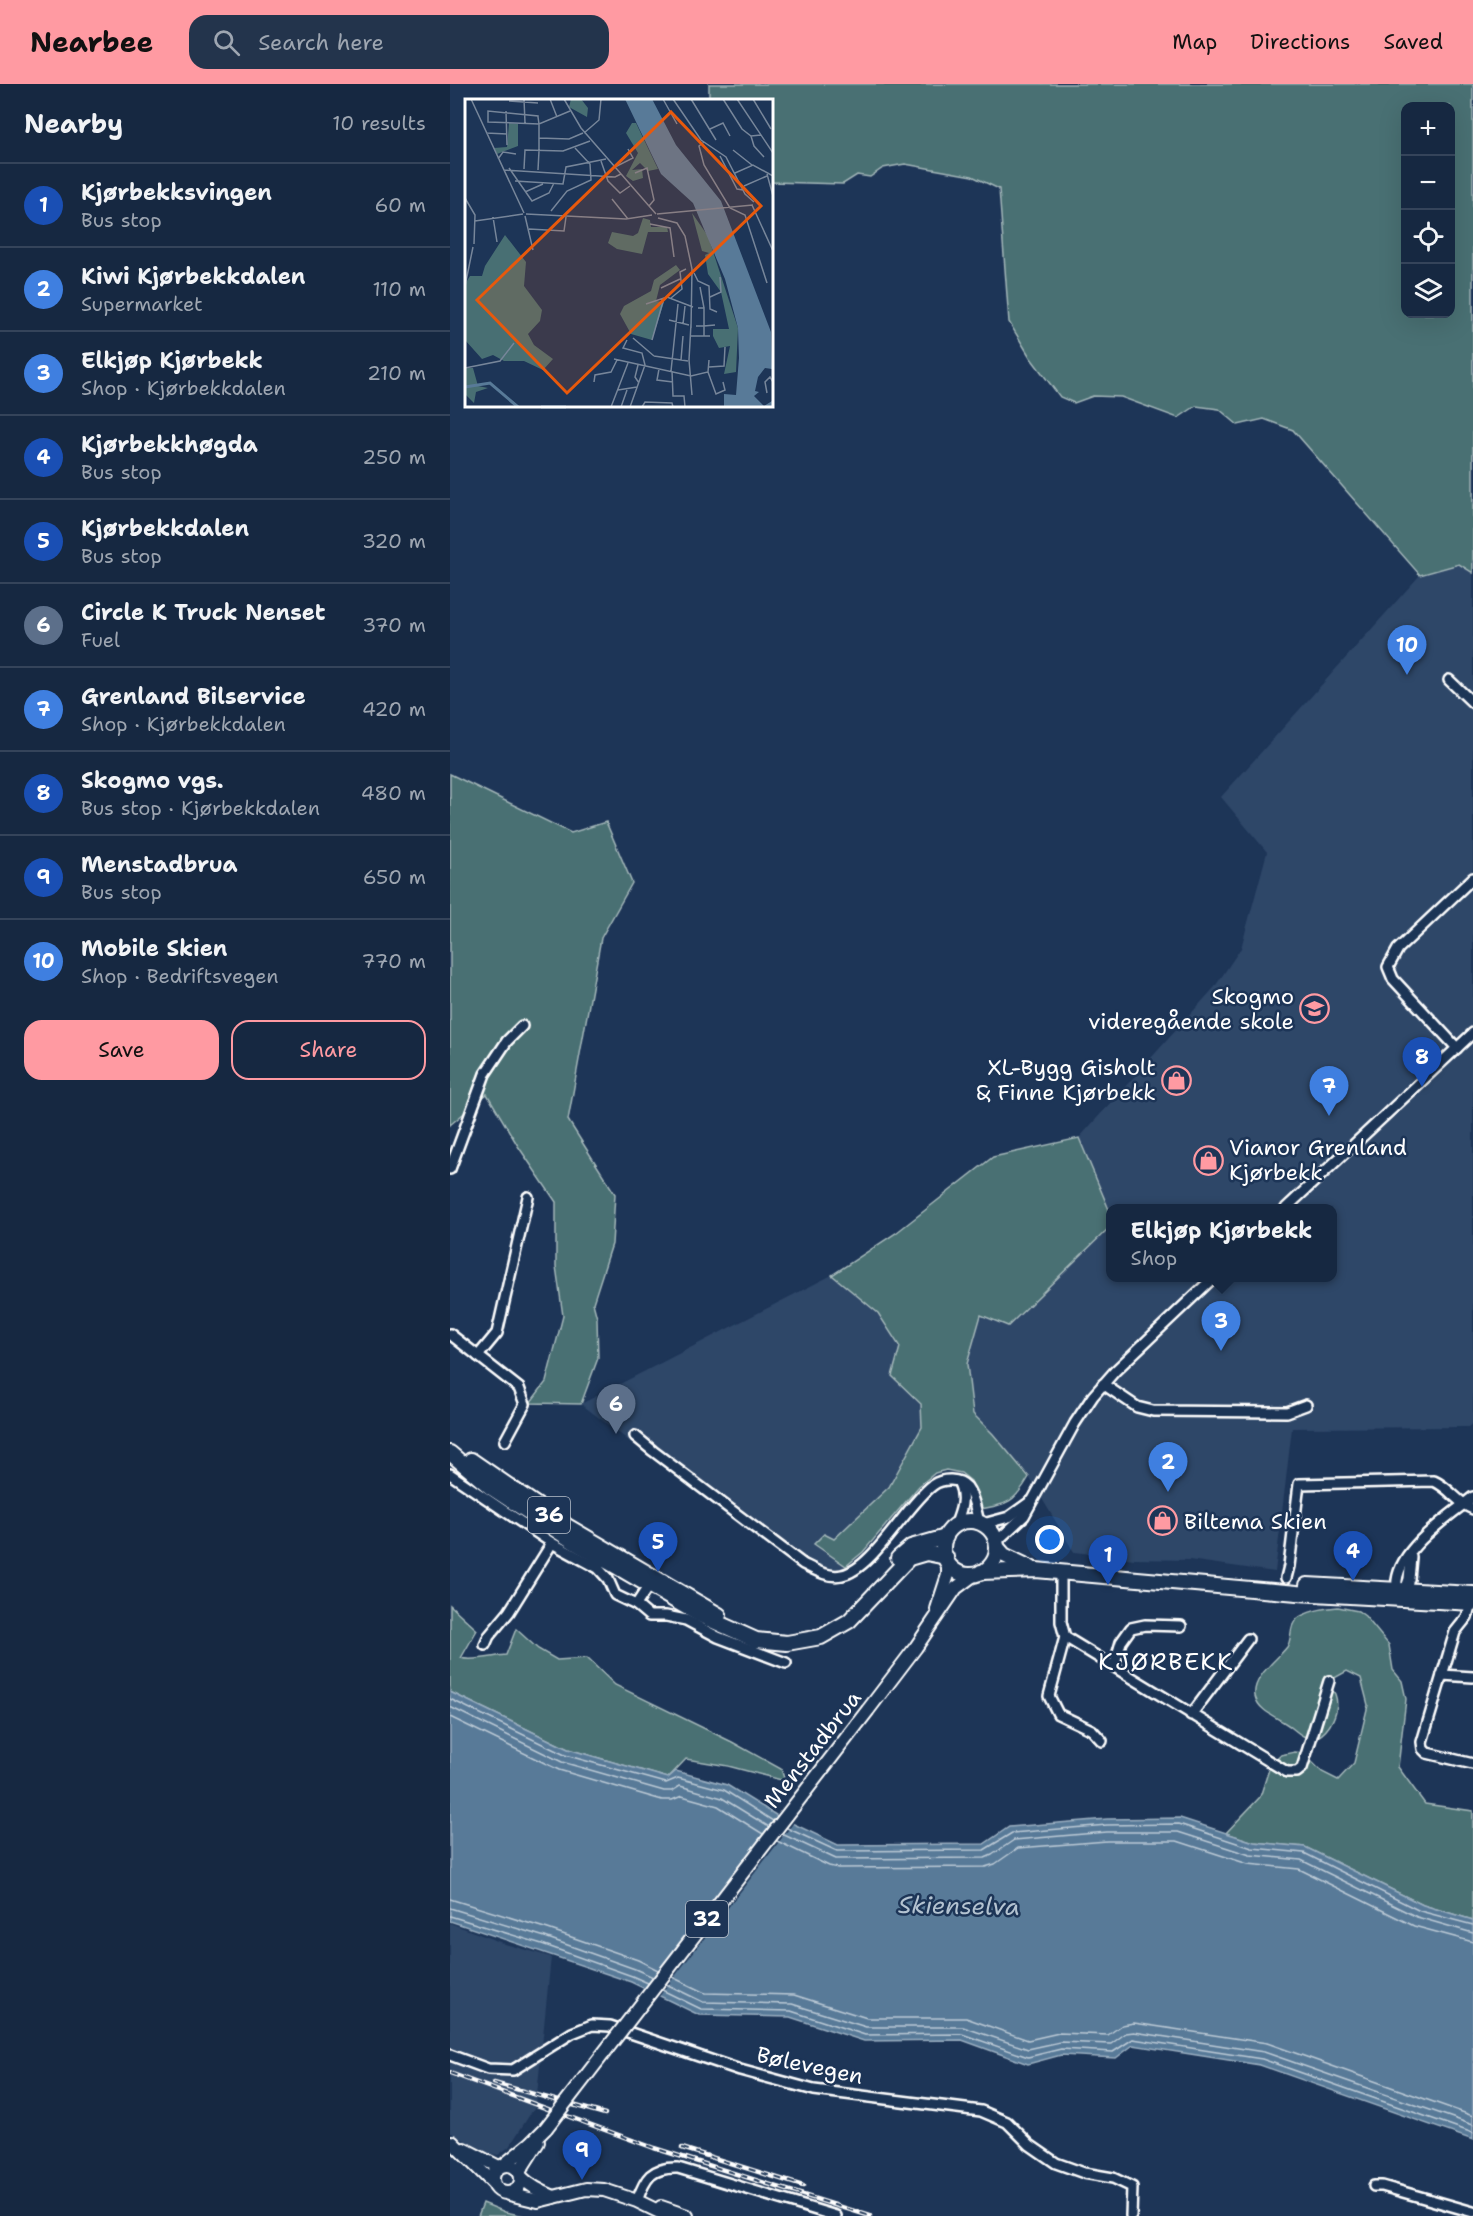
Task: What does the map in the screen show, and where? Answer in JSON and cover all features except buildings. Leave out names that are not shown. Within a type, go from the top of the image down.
[{"type":"highway","name":"36","points":[[450,1445],[558,1520],[716,1624],[756,1640],[800,1642],[821,1637],[849,1621],[909,1558],[926,1553],[947,1560],[957,1571],[978,1573],[1036,1570],[1218,1585],[1283,1584],[1472,1598]]},
{"type":"highway","name":"36","points":[[450,1454],[480,1480],[518,1506],[651,1582]]},
{"type":"highway","name":"36","points":[[873,1594],[883,1576],[904,1552],[950,1532],[966,1521],[981,1523],[992,1532],[1004,1555],[1036,1570]]},
{"type":"highway","points":[[947,1560],[944,1551],[950,1532]]},
{"type":"highway","points":[[978,1573],[991,1564],[997,1544]]},
{"type":"main road","name":"Menstadbrua","points":[[932,1621],[948,1575],[947,1560]]},
{"type":"main road","name":"Menstadbrua","points":[[502,2166],[546,2128],[916,1647],[956,1588],[978,1573]]},
{"type":"main road","name":"Menstadbrua","points":[[520,2174],[546,2128]]},
{"type":"main road","points":[[451,2141],[502,2166],[510,2165],[529,2185],[541,2193],[555,2197]]},
{"type":"main road","points":[[451,2141],[498,2191],[538,2201],[572,2192],[595,2189],[615,2192],[668,2216]]},
{"type":"main road","name":"32","points":[[492,2182],[494,2171],[502,2166]]},
{"type":"main road","name":"32","points":[[509,2193],[519,2187],[520,2174]]},
{"type":"main road","points":[[637,2201],[687,2216]]},
{"type":"street","points":[[1449,680],[1473,703]]},
{"type":"street","points":[[1457,1048],[1393,979],[1388,967],[1398,949],[1473,878]]},
{"type":"street","points":[[450,1169],[453,1155],[484,1074],[507,1041],[522,1026]]},
{"type":"street","points":[[1291,1204],[1473,1033]]},
{"type":"street","points":[[478,1356],[497,1333],[528,1197]]},
{"type":"street","points":[[997,1544],[1024,1516],[1075,1423],[1103,1384],[1209,1282]]},
{"type":"street","points":[[450,1334],[519,1388],[525,1404],[505,1441]]},
{"type":"street","points":[[1103,1384],[1137,1407],[1153,1411],[1287,1412],[1306,1405]]},
{"type":"street","points":[[635,1436],[653,1452],[803,1564],[826,1575],[843,1575],[863,1564],[934,1484],[946,1480],[967,1487],[981,1523],[1009,1517],[1035,1499]]},
{"type":"street","points":[[450,1474],[552,1543],[598,1568],[608,1579],[615,1595],[636,1605],[649,1616],[666,1616],[686,1620],[727,1641],[786,1663]]},
{"type":"street","points":[[1286,1578],[1299,1484],[1434,1481],[1463,1505],[1473,1509]]},
{"type":"street","points":[[950,1532],[963,1501],[959,1483]]},
{"type":"street","points":[[1401,1593],[1413,1549],[1473,1497]]},
{"type":"street","points":[[485,1645],[552,1543]]},
{"type":"street","points":[[1061,1573],[1060,1622],[1065,1637],[1049,1696],[1058,1714],[1092,1730],[1102,1742]]},
{"type":"street","points":[[636,1605],[651,1582]]},
{"type":"street","points":[[1472,1598],[1467,1617],[1455,1632],[1422,1742],[1423,1749],[1427,1753],[1473,1764]]},
{"type":"street","points":[[1114,1666],[1121,1642],[1131,1628],[1145,1625],[1181,1626]]},
{"type":"street","points":[[1065,1637],[1287,1772],[1297,1772],[1302,1768],[1329,1681]]},
{"type":"street","points":[[1191,1715],[1248,1639]]},
{"type":"street","points":[[1442,1675],[1473,1677]]},
{"type":"street","name":"Bølevegen","points":[[450,2055],[488,2069],[513,2070],[572,2032],[592,2025],[610,2026],[740,2070],[814,2090],[981,2111],[1007,2122],[1036,2149],[1056,2163],[1084,2173],[1113,2178],[1132,2187],[1131,2216]]},
{"type":"street","points":[[637,2201],[648,2177],[655,2171],[664,2168],[678,2168],[836,2216]]},
{"type":"street","points":[[1374,2186],[1382,2186],[1473,2212]]},
{"type":"shaded area","points":[[1459,564],[1473,573],[1473,1423],[1468,1427],[1292,1428],[1275,1572],[1189,1560],[1134,1559],[1074,1552],[1029,1477],[973,1414],[967,1364],[981,1315],[1008,1326],[1106,1231],[1106,1282],[1337,1282],[1337,1204],[1107,1204],[1079,1138],[1214,988],[1241,948],[1267,852],[1221,797],[1420,575]]},
{"type":"shaded area","points":[[832,1275],[878,1313],[900,1348],[892,1376],[921,1404],[922,1427],[889,1487],[834,1539],[815,1544],[846,1566],[822,1577],[795,1566],[757,1539],[581,1404]]},
{"type":"shaded area","points":[[450,1923],[505,1944],[551,1957],[536,2105],[509,2147],[498,2155],[484,2152],[450,2132]]},
{"type":"green space","points":[[709,84],[1473,84],[1473,573],[1459,564],[1420,575],[1293,430],[1264,419],[1238,425],[1219,409],[1196,406],[1178,418],[1121,397],[1093,396],[1074,403],[1060,397],[1030,357],[1009,322],[999,189],[972,176],[905,164],[883,168],[870,177],[857,175],[843,184],[772,182],[772,99],[709,99]]},
{"type":"green space","points":[[450,774],[571,833],[606,822],[632,883],[601,938],[568,1120],[615,1194],[612,1244],[593,1303],[597,1318],[598,1358],[581,1404],[530,1403],[546,1382],[563,1316],[556,1266],[556,1202],[518,1146],[487,1094],[450,1125]]},
{"type":"green space","points":[[1079,1138],[1107,1204],[1106,1231],[1008,1326],[981,1315],[967,1364],[973,1414],[1029,1477],[1019,1492],[1009,1501],[980,1509],[971,1481],[961,1473],[946,1470],[935,1473],[919,1486],[863,1552],[846,1566],[814,1544],[824,1534],[834,1539],[889,1487],[922,1427],[921,1404],[892,1376],[900,1347],[878,1313],[832,1275],[896,1233],[993,1157]]},
{"type":"green space","points":[[450,1605],[477,1630],[461,1658],[476,1659],[506,1655],[516,1629],[538,1649],[557,1660],[587,1658],[615,1685],[732,1742],[781,1769],[785,1781],[728,1766],[686,1759],[668,1778],[568,1749],[450,1692]]},
{"type":"green space","points":[[1338,1607],[1358,1611],[1365,1616],[1389,1645],[1393,1670],[1402,1681],[1406,1699],[1398,1767],[1425,1804],[1473,1811],[1473,1920],[1423,1905],[1305,1847],[1254,1842],[1226,1833],[1260,1797],[1270,1766],[1281,1755],[1303,1753],[1322,1772],[1338,1780],[1354,1763],[1368,1705],[1361,1678],[1347,1671],[1327,1682],[1335,1694],[1337,1707],[1330,1725],[1316,1738],[1302,1736],[1267,1712],[1259,1705],[1255,1696],[1257,1682],[1287,1647],[1295,1621],[1312,1612]]},
{"type":"green space","points":[[483,2203],[505,2212],[525,2216],[478,2216]]},
{"type":"water","name":"Skienselva","points":[[450,1692],[568,1749],[668,1778],[676,1771],[727,1785],[779,1817],[838,1845],[984,1844],[1009,1827],[1107,1819],[1180,1818],[1254,1842],[1305,1847],[1423,1905],[1473,1920],[1473,2140],[1260,2065],[1133,2045],[1116,2058],[1061,2055],[1028,2064],[962,2040],[864,2041],[790,2017],[699,2015],[631,1982],[450,1921]]},
{"type":"pier","points":[[781,1815],[795,1821],[658,1998],[644,1992]]},
{"type":"railway","points":[[450,2073],[654,2148],[870,2216]]},
{"type":"railway","points":[[494,2083],[605,2114]]},
{"type":"railway","points":[[682,2148],[803,2186]]},
{"type":"place","name":"Mobile Skien","points":[[1407,675]]},
{"type":"place","name":"Skogmo videregående skole","points":[[1315,1009]]},
{"type":"place","name":"XL-Bygg Gisholt & Finne Kjørbekk","points":[[1177,1080]]},
{"type":"place","name":"Skogmo vgs.","points":[[1422,1087]]},
{"type":"place","name":"Grenland Bilservice","points":[[1329,1116]]},
{"type":"place","name":"Vianor Grenland Kjørbekk","points":[[1208,1160]]},
{"type":"place","name":"Elkjøp Kjørbekk","points":[[1221,1351]]},
{"type":"place","name":"Circle K Truck Nenset","points":[[616,1434]]},
{"type":"place","name":"Kiwi Kjørbekkdalen","points":[[1168,1492]]},
{"type":"place","name":"Biltema Skien","points":[[1163,1521]]},
{"type":"place","name":"Kjørbekkdalen","points":[[658,1572]]},
{"type":"place","name":"Kjørbekkhøgda","points":[[1353,1581]]},
{"type":"place","name":"Kjørbekksvingen","points":[[1108,1585]]},
{"type":"place","name":"Menstadbrua","points":[[582,2180]]},
{"type":"district","name":"KJØRBEKK","points":[[1166,1662]]}]
